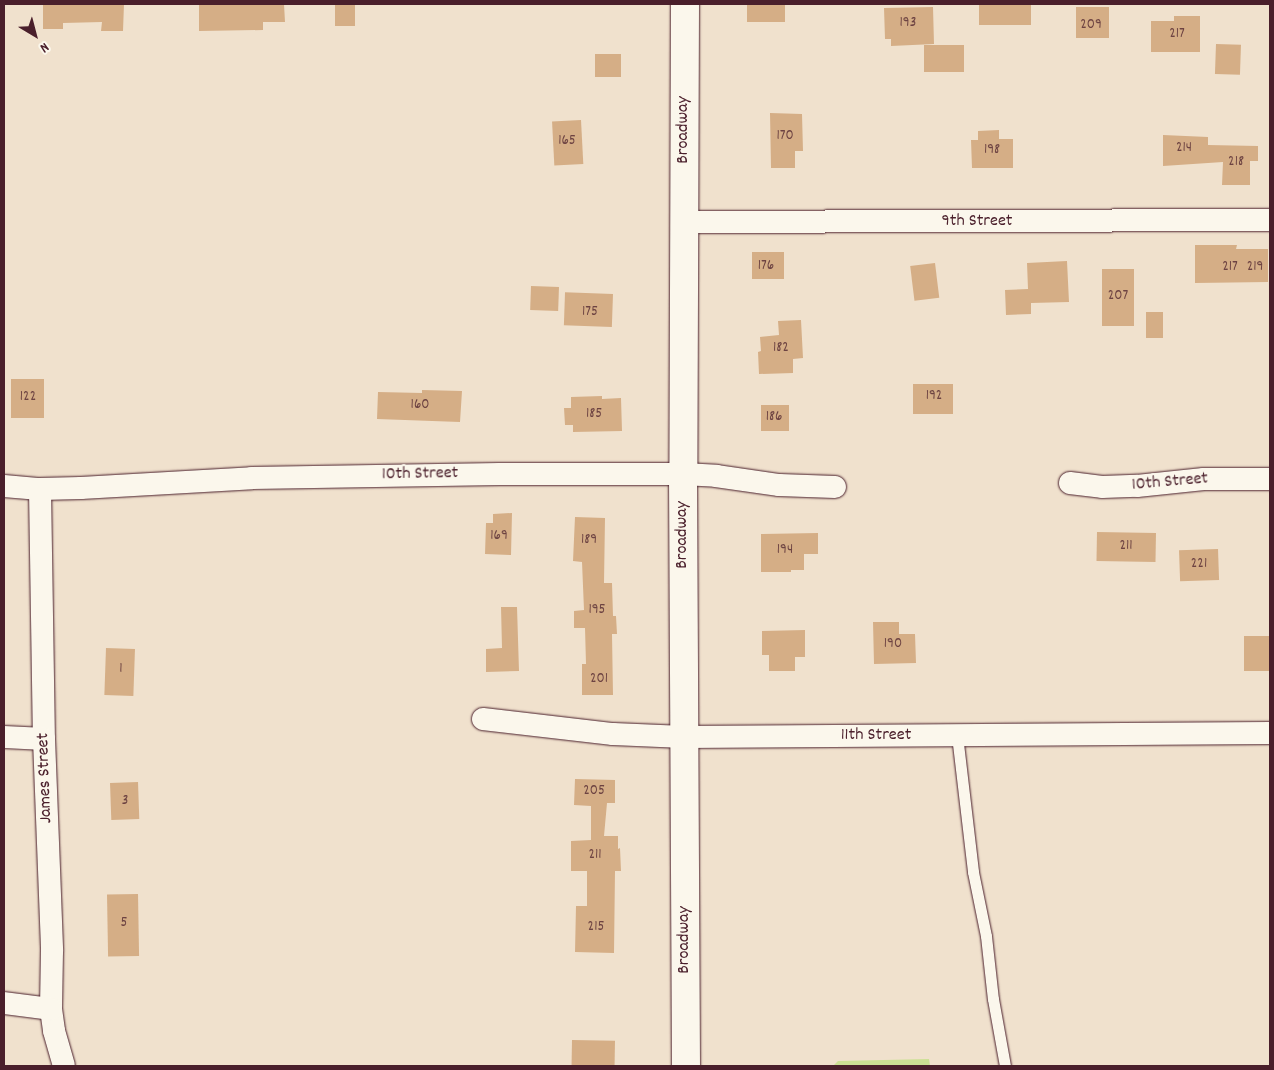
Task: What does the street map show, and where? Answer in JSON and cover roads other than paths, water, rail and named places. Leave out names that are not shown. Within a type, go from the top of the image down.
[{"type":"street","name":"Broadway","points":[[685,4],[683,474],[686,1066]]},
{"type":"street","name":"9th Street","points":[[684,222],[1270,220]]},
{"type":"street","name":"10th Street","points":[[4,486],[40,489],[262,478],[500,474],[683,474],[716,476],[780,485],[835,487]]},
{"type":"street","name":"10th Street","points":[[1070,483],[1102,487],[1138,486],[1204,479],[1270,479]]},
{"type":"street","name":"James Street","points":[[40,489],[44,739],[52,951],[51,1009],[54,1030],[64,1066]]},
{"type":"street","name":"11th Street","points":[[483,719],[613,734],[684,737],[1270,733]]},
{"type":"street","points":[[4,737],[44,739]]},
{"type":"street","points":[[4,1003],[51,1009]]},
{"type":"lane","points":[[957,735],[973,872],[986,936],[993,999],[1005,1066]]}]
